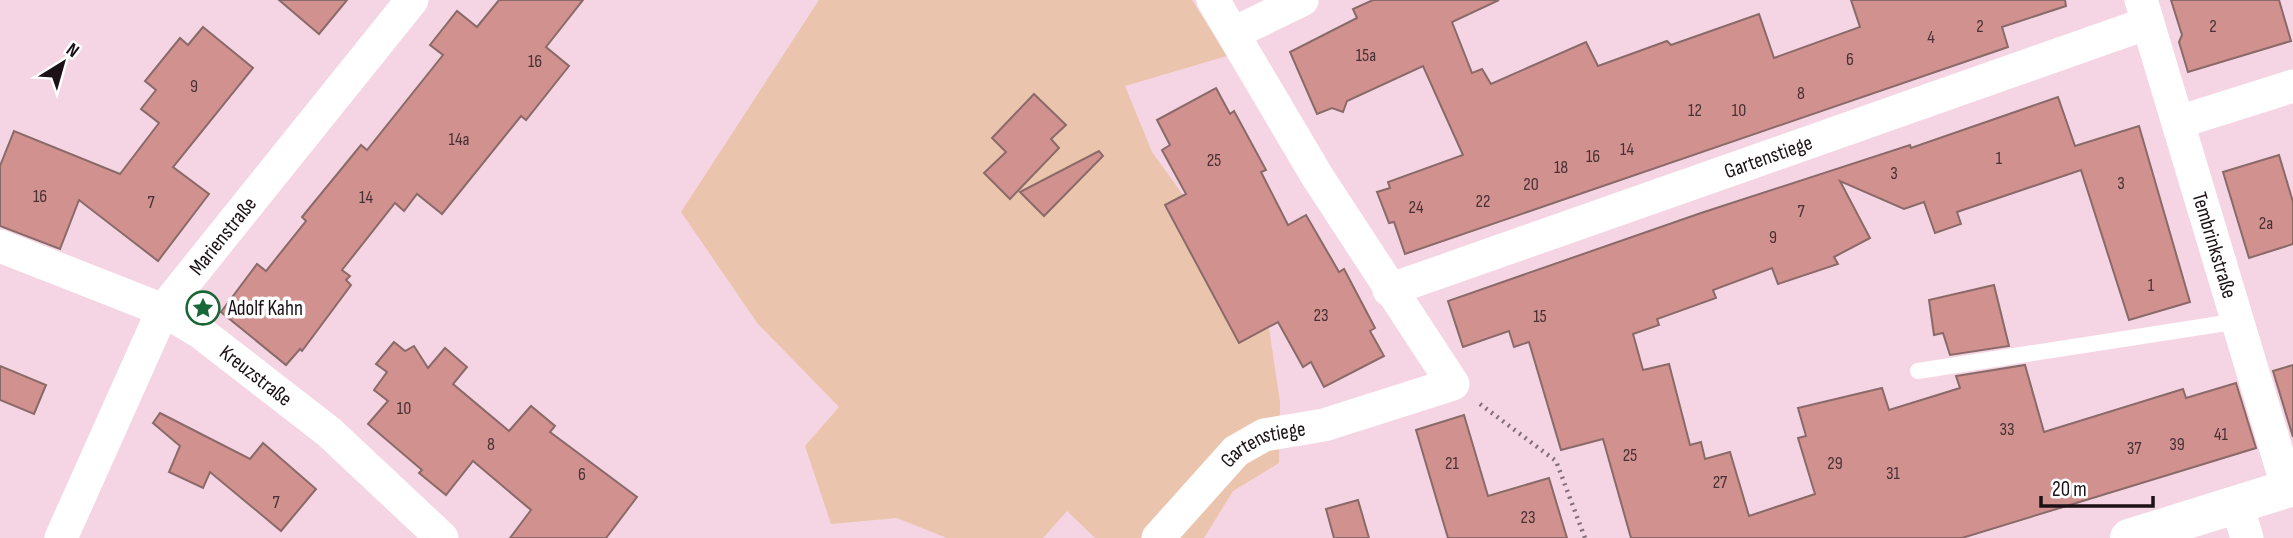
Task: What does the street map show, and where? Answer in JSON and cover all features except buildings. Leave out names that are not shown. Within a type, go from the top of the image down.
[{"type":"street","name":"Marienstraße","points":[[61,538],[163,310],[412,0]]},
{"type":"street","points":[[1213,0],[1317,176],[1389,290],[1453,384]]},
{"type":"street","points":[[1234,33],[1302,0]]},
{"type":"street","name":"Tembrinkstraße","points":[[2145,12],[2290,488]]},
{"type":"street","name":"Gartenstiege","points":[[1389,290],[2145,12]]},
{"type":"street","points":[[2179,122],[2293,86]]},
{"type":"street","name":"Kreuzstraße","points":[[0,246],[163,310],[200,332],[284,394],[442,538]]},
{"type":"street","name":"Gartenstiege","points":[[1158,538],[1236,451],[1264,435],[1324,425],[1453,384]]},
{"type":"street","points":[[2129,538],[2242,521],[2290,488]]},
{"type":"lane","points":[[1918,371],[2239,321]]},
{"type":"path","points":[[1453,384],[1556,461],[1585,538]]},
{"type":"shaded area","points":[[819,0],[1192,0],[1227,56],[1125,86],[1152,152],[1225,253],[1269,328],[1280,402],[1279,463],[1233,491],[1204,538],[1095,538],[1067,511],[1043,538],[947,538],[897,518],[831,524],[805,446],[839,407],[758,324],[681,212]]},
{"type":"place","name":"Adolf Kahn","points":[[203,308]]}]
